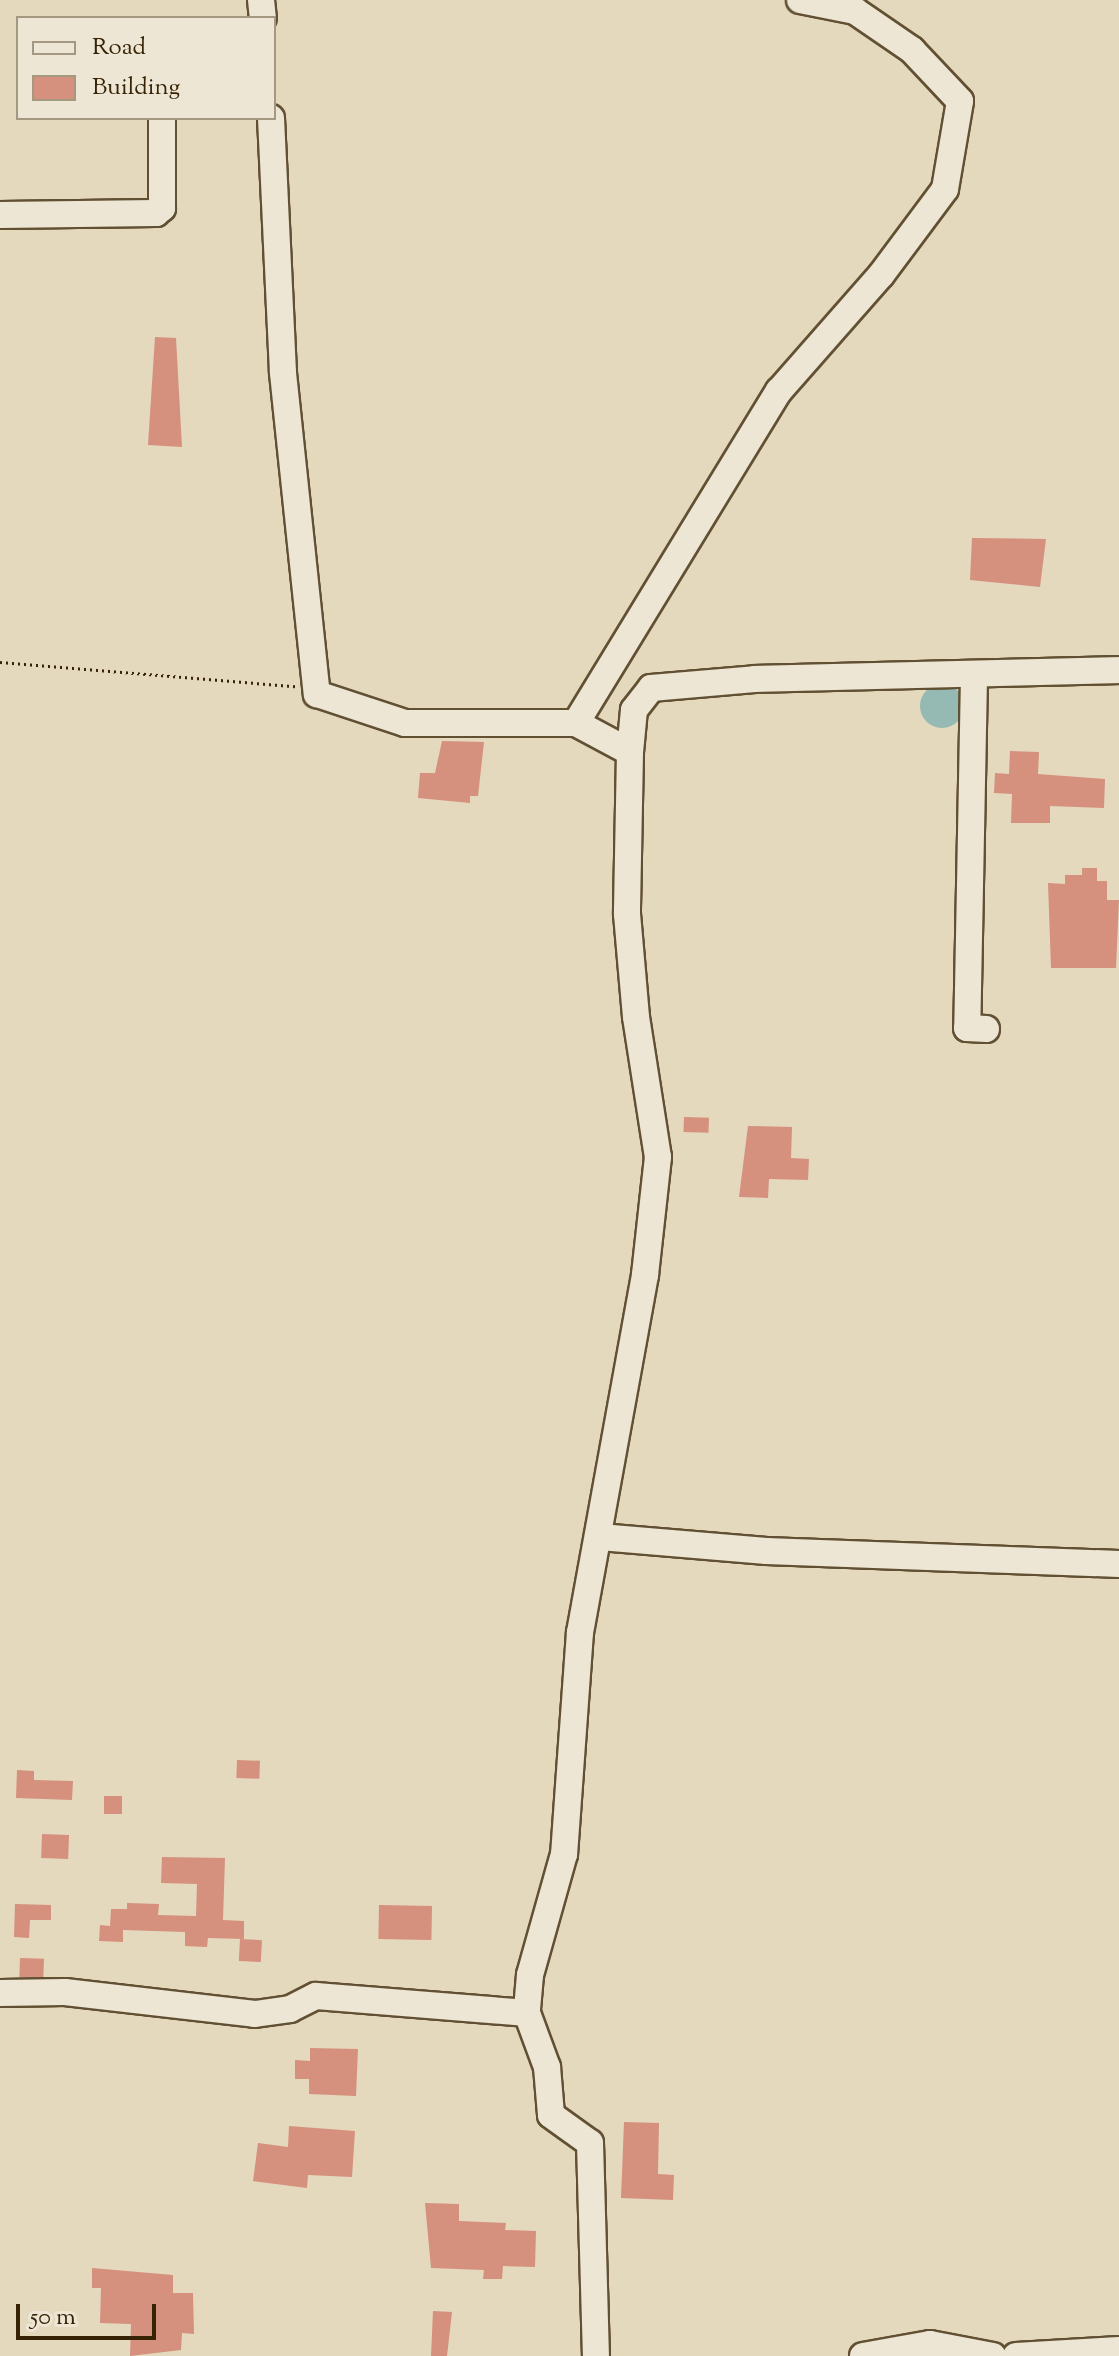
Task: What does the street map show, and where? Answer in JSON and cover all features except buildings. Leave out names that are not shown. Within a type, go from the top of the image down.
[{"type":"street","points":[[576,723],[779,391],[881,275],[945,189],[960,101],[912,50],[855,11],[800,0]]},
{"type":"street","points":[[0,215],[156,213],[162,208],[162,120]]},
{"type":"street","points":[[271,120],[283,373],[317,694],[405,723],[576,723],[630,752]]},
{"type":"street","points":[[596,2356],[590,2143],[551,2115],[547,2067],[527,2013],[530,1975],[564,1854],[580,1632],[600,1537],[645,1275],[658,1157],[636,1017],[627,914],[630,752],[634,710],[651,688],[755,679],[974,677],[1119,670]]},
{"type":"street","points":[[974,677],[967,1028],[986,1029]]},
{"type":"street","points":[[600,1537],[766,1551],[1119,1564]]},
{"type":"street","points":[[0,1993],[65,1992],[255,2014],[290,2009],[316,1996],[527,2013]]},
{"type":"street","points":[[863,2356],[930,2344],[993,2356]]},
{"type":"street","points":[[1016,2356],[1119,2350]]},
{"type":"path","points":[[0,662],[298,686]]},
{"type":"water","points":[[942,684],[958,690],[964,706],[958,722],[942,728],[926,722],[920,706],[926,690]]}]
